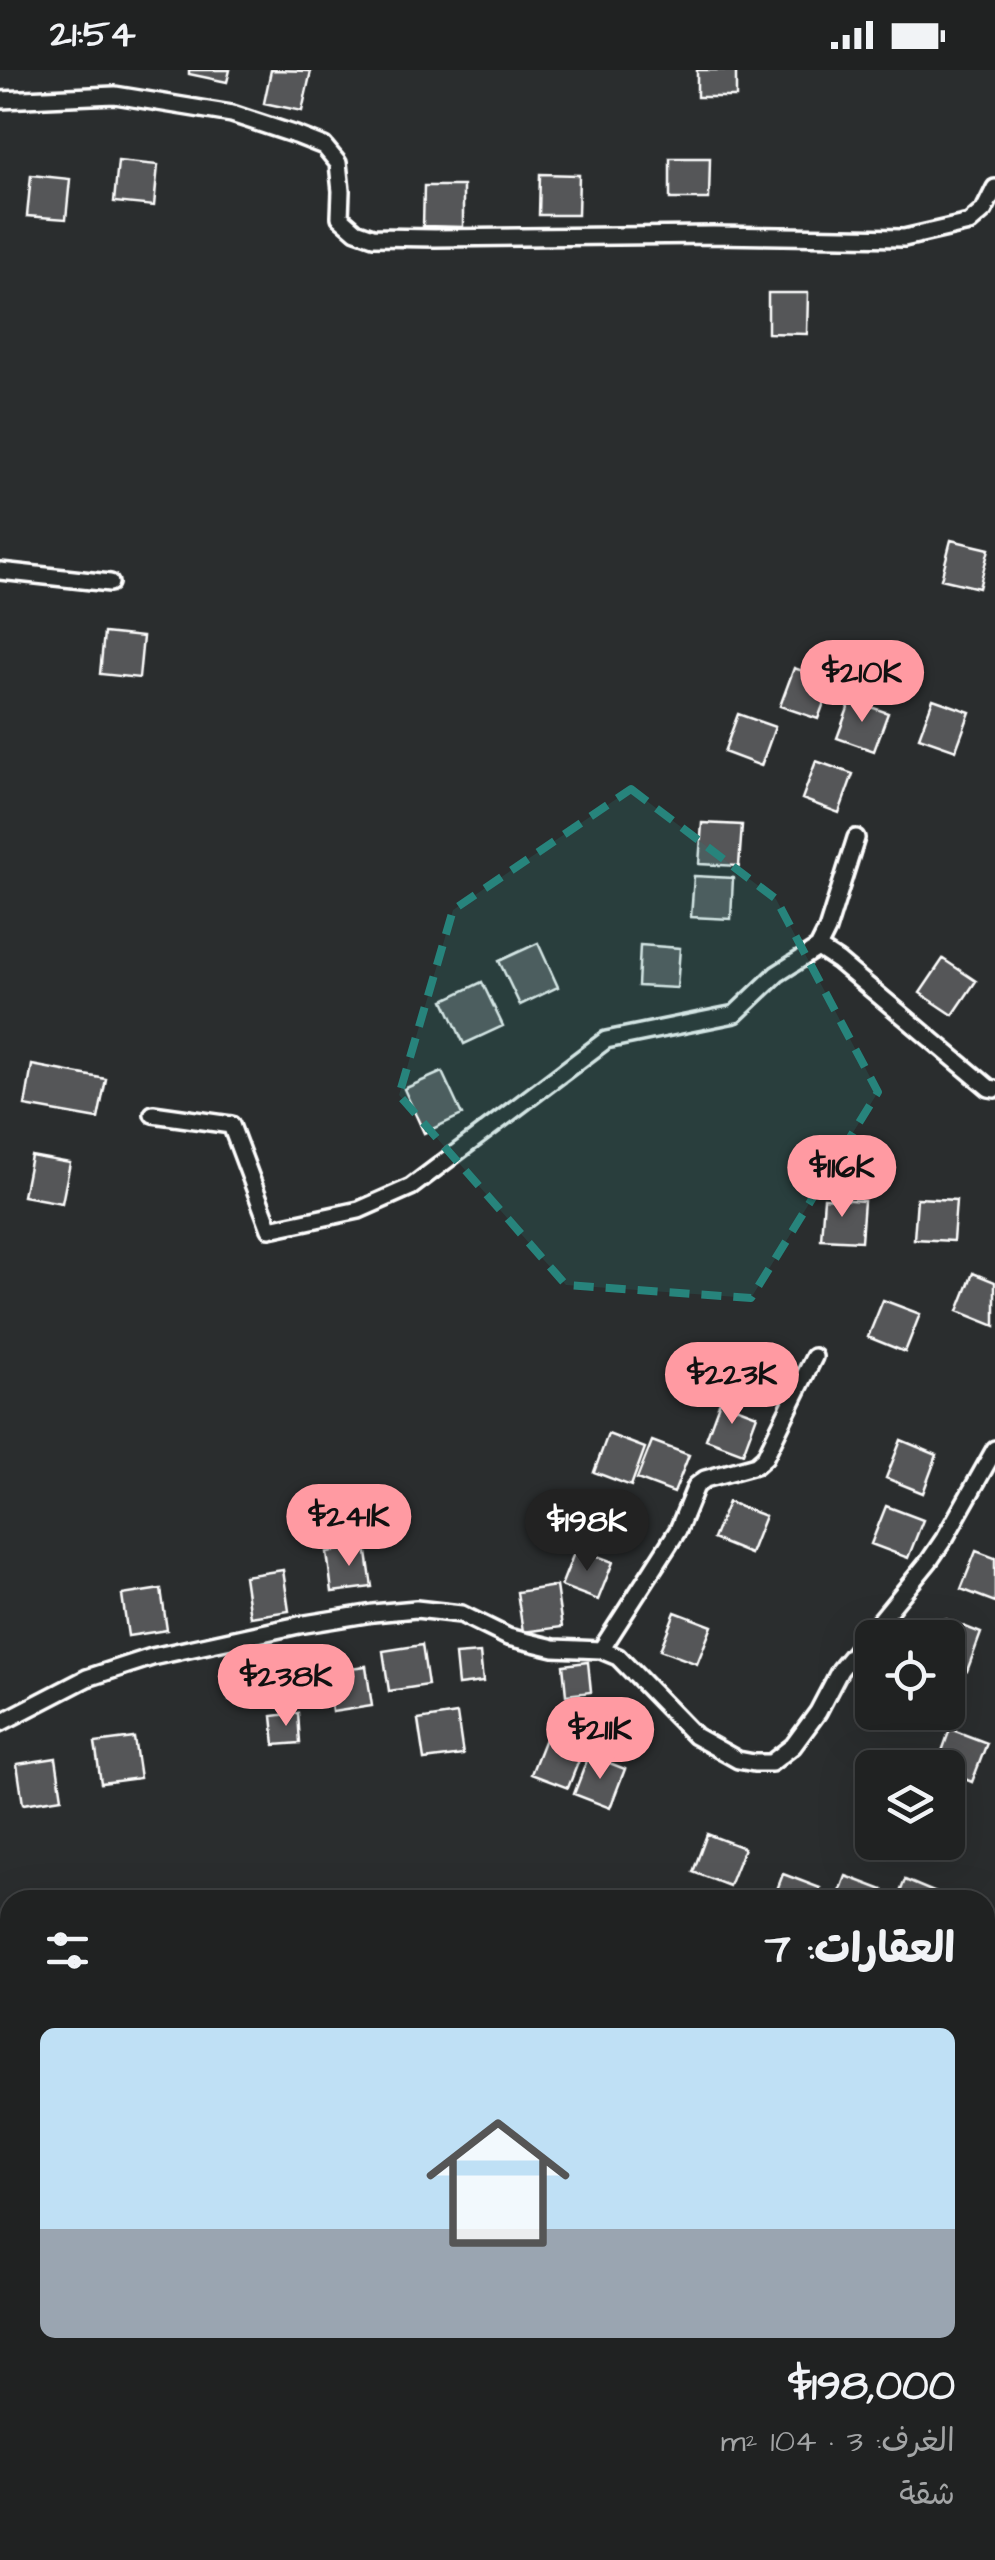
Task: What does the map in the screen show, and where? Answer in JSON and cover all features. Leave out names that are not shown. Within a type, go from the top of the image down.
[{"type":"street","points":[[0,100],[115,95],[232,114],[296,135],[324,146],[338,163],[340,217],[356,231],[373,237],[904,238],[969,223],[984,210],[995,188]]},
{"type":"street","points":[[0,571],[110,583]]},
{"type":"street","points":[[153,1114],[231,1125],[270,1229],[359,1210],[411,1187],[606,1040],[735,1014],[777,974],[818,948],[828,930],[856,838]]},
{"type":"street","points":[[818,948],[838,960],[995,1090]]},
{"type":"street","points":[[601,1650],[678,1530],[696,1486],[705,1478],[756,1465],[765,1458],[814,1358]]},
{"type":"street","points":[[0,1723],[87,1678],[152,1657],[299,1625],[416,1610],[461,1614],[508,1637],[554,1648],[601,1650],[618,1658],[695,1736],[738,1760],[771,1763],[794,1746],[840,1670],[929,1561],[995,1449]]},
{"type":"highlighted area","points":[[631,789],[776,899],[878,1092],[751,1298],[566,1285],[399,1095],[453,910]]},
{"type":"building","points":[[189,70],[230,70],[227,82],[189,74]]},
{"type":"building","points":[[271,70],[311,71],[302,111],[264,103]]},
{"type":"building","points":[[697,70],[736,70],[736,97],[697,97]]},
{"type":"building","points":[[670,158],[710,158],[709,199],[670,199]]},
{"type":"building","points":[[118,161],[158,165],[154,206],[114,202]]},
{"type":"building","points":[[540,174],[579,175],[578,215],[539,215]]},
{"type":"building","points":[[31,175],[70,179],[66,219],[27,216]]},
{"type":"building","points":[[424,186],[463,186],[463,227],[423,226]]},
{"type":"building","points":[[768,293],[808,293],[807,334],[768,333]]},
{"type":"building","points":[[951,540],[989,549],[979,588],[941,579]]},
{"type":"building","points":[[104,633],[143,637],[139,678],[100,674]]},
{"type":"building","points":[[794,668],[832,681],[818,719],[780,706]]},
{"type":"building","points":[[933,699],[970,712],[956,750],[919,737]]},
{"type":"building","points":[[851,700],[888,713],[874,751],[837,738]]},
{"type":"building","points":[[738,714],[775,727],[761,766],[724,752]]},
{"type":"building","points":[[816,761],[853,774],[839,813],[802,799]]},
{"type":"building","points":[[702,823],[742,825],[739,866],[699,864]]},
{"type":"building","points":[[694,876],[733,878],[731,919],[691,917]]},
{"type":"building","points":[[538,943],[558,987],[520,1005],[499,961]]},
{"type":"building","points":[[640,945],[680,948],[677,988],[638,986]]},
{"type":"building","points":[[943,959],[976,981],[953,1015],[920,993]]},
{"type":"building","points":[[482,982],[503,1026],[464,1044],[444,1000]]},
{"type":"building","points":[[32,1065],[106,1079],[98,1119],[25,1106]]},
{"type":"building","points":[[442,1072],[462,1115],[424,1133],[404,1089]]},
{"type":"building","points":[[31,1156],[70,1163],[62,1203],[23,1196]]},
{"type":"building","points":[[824,1198],[864,1201],[861,1241],[821,1239]]},
{"type":"building","points":[[917,1198],[956,1200],[953,1241],[914,1239]]},
{"type":"building","points":[[973,1273],[995,1282],[995,1326],[958,1311]]},
{"type":"building","points":[[883,1300],[920,1314],[905,1352],[868,1337]]},
{"type":"building","points":[[735,1344],[771,1358],[756,1396],[720,1381]]},
{"type":"building","points":[[720,1401],[757,1415],[743,1453],[706,1439]]},
{"type":"building","points":[[608,1434],[645,1448],[631,1486],[594,1472]]},
{"type":"building","points":[[901,1440],[937,1455],[923,1493],[886,1478]]},
{"type":"building","points":[[652,1441],[689,1455],[674,1493],[637,1479]]},
{"type":"building","points":[[361,1490],[367,1530],[328,1536],[322,1495]]},
{"type":"building","points":[[728,1502],[765,1516],[750,1554],[713,1539]]},
{"type":"building","points":[[886,1506],[923,1520],[908,1558],[871,1544]]},
{"type":"building","points":[[366,1546],[372,1587],[332,1592],[327,1552]]},
{"type":"building","points":[[576,1548],[613,1562],[598,1600],[561,1586]]},
{"type":"building","points":[[976,1551],[995,1558],[995,1602],[961,1589]]},
{"type":"building","points":[[283,1570],[289,1611],[250,1617],[244,1576]]},
{"type":"building","points":[[556,1586],[562,1627],[523,1632],[517,1592]]},
{"type":"building","points":[[161,1589],[167,1630],[128,1636],[122,1595]]},
{"type":"building","points":[[675,1612],[712,1626],[697,1664],[660,1650]]},
{"type":"building","points":[[965,1627],[981,1633],[965,1670]]},
{"type":"building","points":[[422,1645],[428,1685],[389,1691],[383,1651]]},
{"type":"building","points":[[480,1653],[483,1682],[458,1685],[455,1655]]},
{"type":"building","points":[[295,1657],[300,1698],[261,1703],[256,1663]]},
{"type":"building","points":[[588,1662],[591,1692],[566,1695],[563,1665]]},
{"type":"building","points":[[366,1666],[372,1706],[332,1712],[327,1671]]},
{"type":"building","points":[[251,1667],[254,1697],[229,1700],[226,1670]]},
{"type":"building","points":[[298,1713],[300,1743],[275,1745],[272,1716]]},
{"type":"building","points":[[457,1714],[463,1755],[424,1760],[418,1720]]},
{"type":"building","points":[[950,1730],[987,1743],[972,1782],[965,1779],[965,1750],[942,1750]]},
{"type":"building","points":[[546,1736],[583,1750],[568,1788],[531,1774]]},
{"type":"building","points":[[134,1738],[140,1778],[101,1783],[95,1743]]},
{"type":"building","points":[[589,1755],[625,1769],[610,1808],[574,1794]]},
{"type":"building","points":[[56,1758],[62,1798],[23,1804],[17,1764]]},
{"type":"building","points":[[707,1834],[744,1848],[729,1886],[693,1872]]},
{"type":"building","points":[[783,1874],[820,1888],[819,1890],[777,1890]]},
{"type":"building","points":[[846,1876],[883,1890],[841,1890]]},
{"type":"building","points":[[905,1880],[929,1890],[901,1890]]}]
